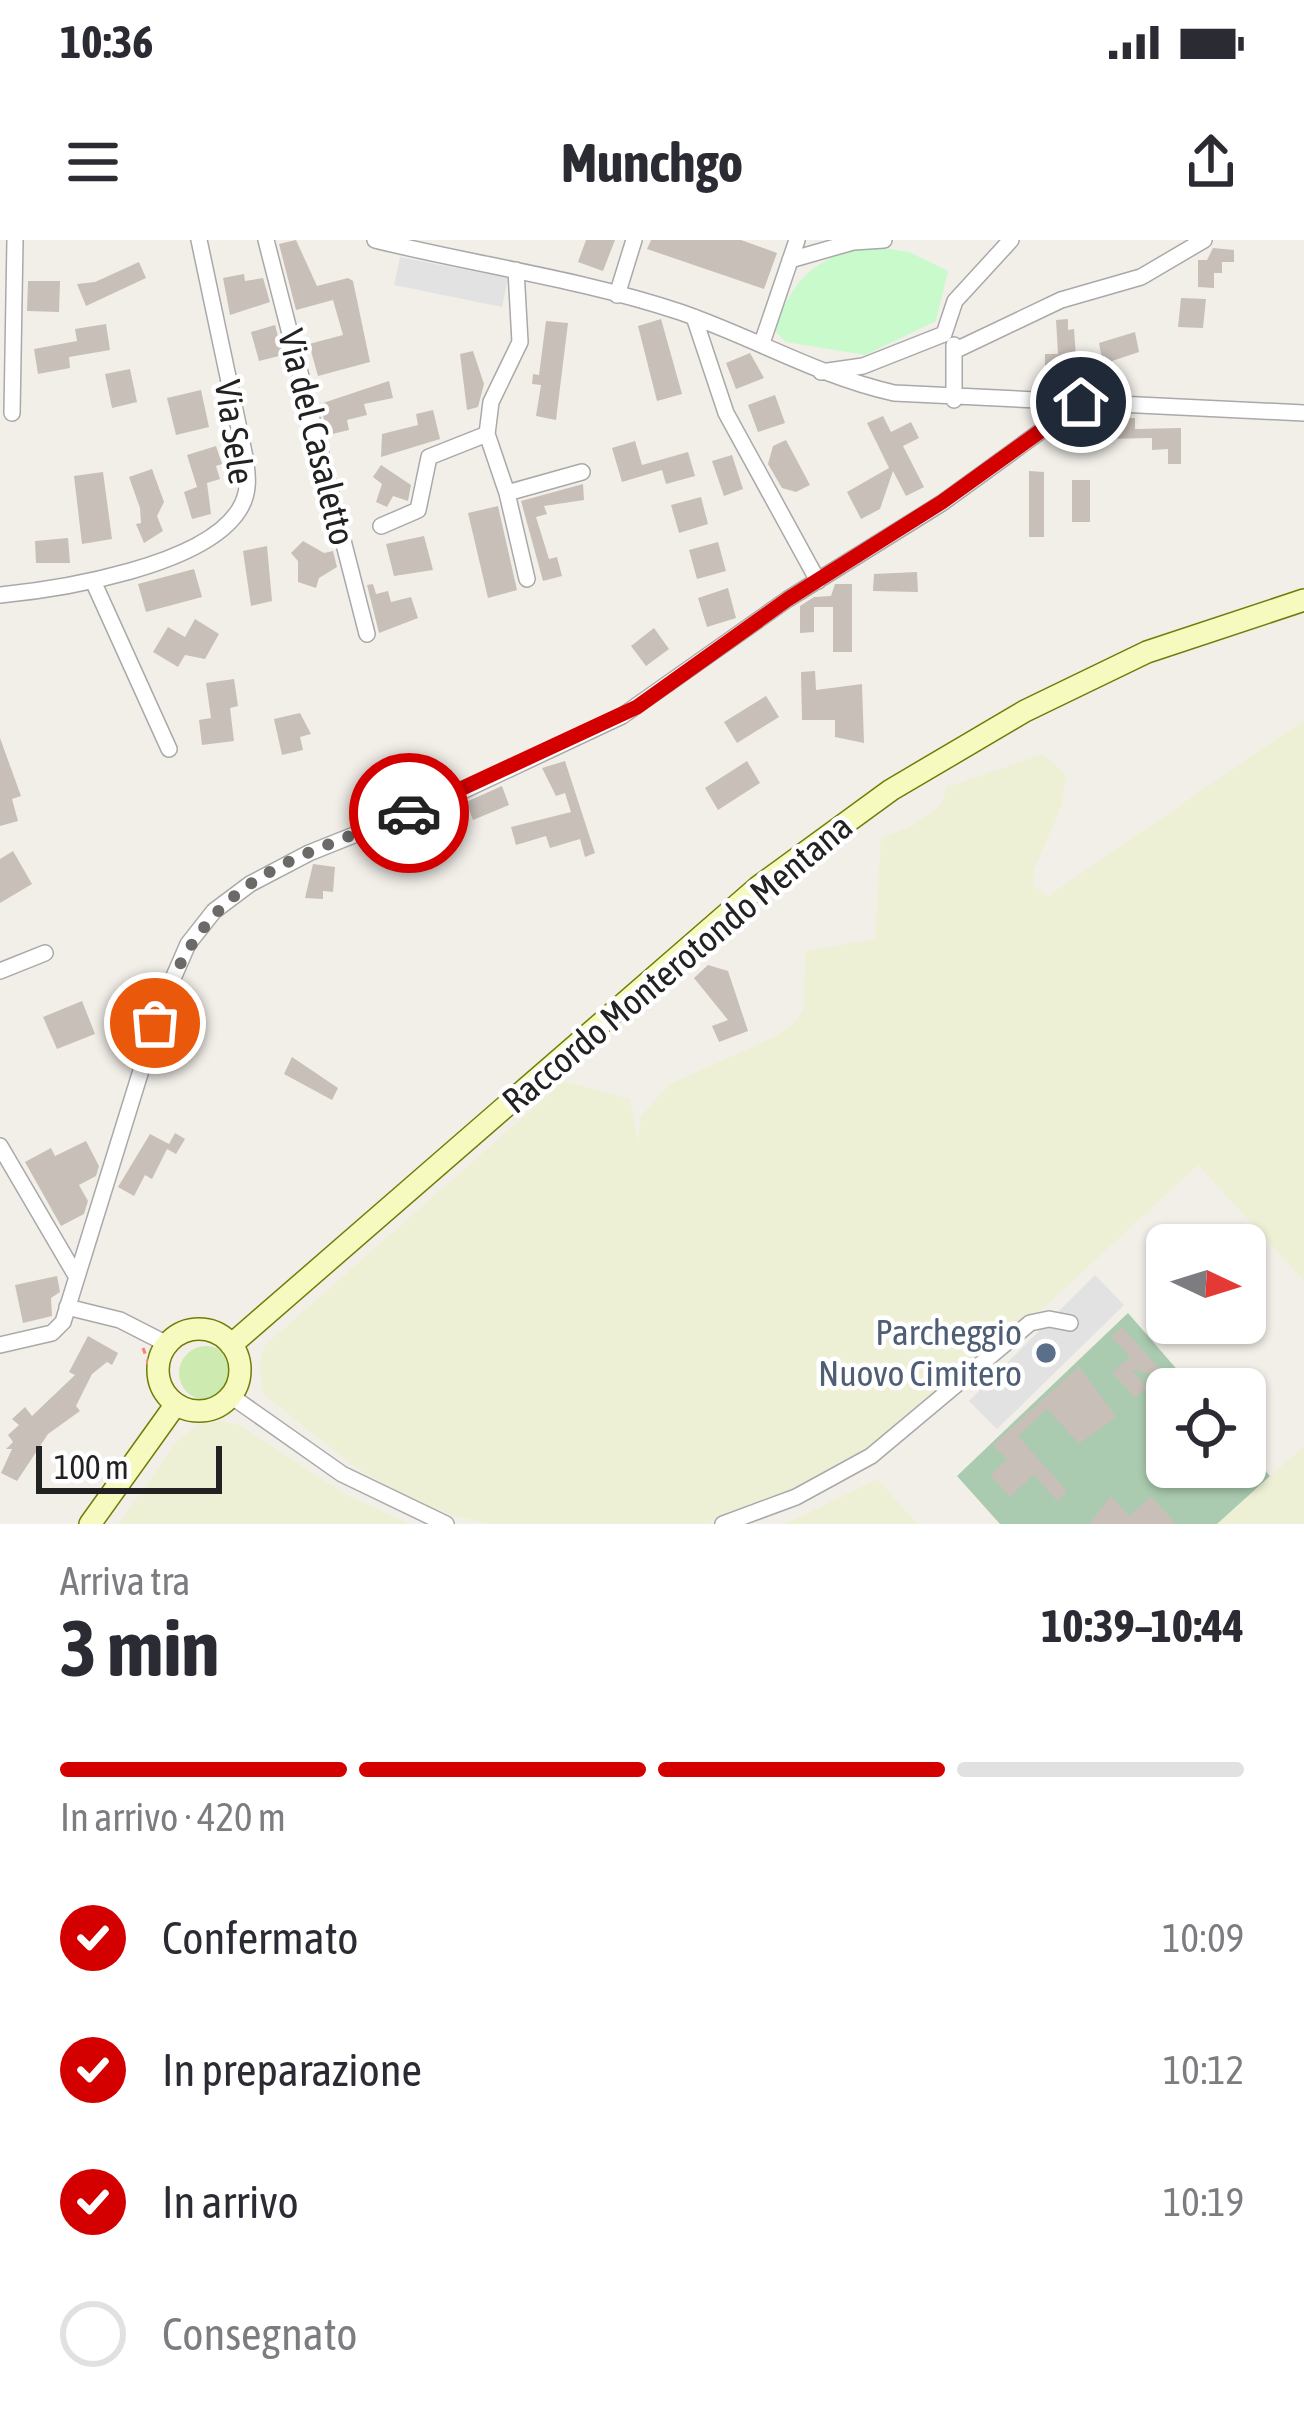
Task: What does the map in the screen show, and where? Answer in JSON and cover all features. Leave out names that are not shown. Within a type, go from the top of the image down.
[{"type":"main road","name":"Raccordo Monterotondo Mentana","points":[[231,1345],[758,887],[890,790],[1025,711],[1147,652],[1304,600]]},
{"type":"main road","points":[[199,1329],[231,1345],[240,1371],[231,1396],[211,1409],[176,1404],[159,1376],[167,1345],[199,1329]]},
{"type":"main road","points":[[91,1524],[176,1404]]},
{"type":"street","points":[[12,413],[15,240]]},
{"type":"street","name":"Via Sele","points":[[0,595],[93,581],[206,539],[229,523],[246,496],[243,445],[199,240]]},
{"type":"street","name":"Via del Casaletto","points":[[266,240],[368,634]]},
{"type":"street","points":[[375,240],[694,317],[819,372],[894,394],[1304,413]]},
{"type":"street","points":[[617,295],[634,240]]},
{"type":"street","points":[[762,344],[797,240]]},
{"type":"street","points":[[790,260],[853,242],[884,240]]},
{"type":"street","points":[[944,334],[955,301],[1011,240]]},
{"type":"street","points":[[956,350],[1060,300],[1141,277],[1204,240]]},
{"type":"street","points":[[516,271],[519,349],[493,397],[487,434],[527,579]]},
{"type":"street","points":[[694,317],[726,413],[818,581]]},
{"type":"street","points":[[944,334],[956,350],[954,400]]},
{"type":"street","points":[[819,372],[863,366],[944,334]]},
{"type":"street","points":[[0,1345],[56,1332],[166,992],[188,944],[214,911],[290,862],[454,795],[622,716],[942,502],[1081,402]]},
{"type":"street","points":[[381,526],[418,510],[429,458],[487,434]]},
{"type":"street","points":[[507,493],[582,472]]},
{"type":"street","points":[[93,581],[169,749]]},
{"type":"street","points":[[0,971],[44,953]]},
{"type":"street","points":[[0,1146],[75,1274]]},
{"type":"street","points":[[67,1307],[120,1320],[167,1345]]},
{"type":"street","points":[[723,1524],[796,1497],[871,1456],[1030,1323],[1070,1324]]},
{"type":"street","points":[[231,1396],[342,1474],[446,1524]]},
{"type":"green space","points":[[863,245],[909,252],[948,271],[936,321],[865,355],[786,342],[773,329],[798,284],[817,266]]},
{"type":"green space","points":[[1304,720],[1304,1281],[1266,1239],[1266,1224],[1252,1224],[1198,1165],[1034,1317],[882,1444],[800,1491],[706,1524],[489,1524],[458,1517],[406,1498],[355,1467],[263,1394],[259,1367],[264,1346],[564,1081],[630,1099],[638,1143],[641,1116],[670,1084],[776,1036],[796,1021],[804,1009],[805,951],[875,939],[881,838],[912,826],[940,806],[947,787],[1043,754],[1066,774],[1062,805],[1033,872],[1034,886],[1048,896]]},
{"type":"green space","points":[[1128,1313],[1146,1334],[1146,1344],[1155,1344],[1176,1368],[1146,1368],[1146,1488],[1257,1488],[1217,1524],[1000,1524],[957,1476]]},
{"type":"green space","points":[[206,1346],[225,1354],[233,1373],[225,1392],[206,1400],[187,1392],[179,1373],[187,1354]]},
{"type":"green space","points":[[216,1420],[240,1425],[345,1494],[410,1524],[118,1524],[178,1440],[197,1425]]},
{"type":"green space","points":[[1304,1446],[1304,1524],[1217,1524],[1257,1488],[1266,1488],[1270,1476]]},
{"type":"green space","points":[[877,1479],[918,1524],[781,1524],[796,1519]]},
{"type":"shaded area","points":[[400,257],[508,278],[502,307],[394,285]]},
{"type":"shaded area","name":"Parcheggio Nuovo Cimitero","points":[[1095,1275],[1124,1305],[997,1429],[969,1401]]},
{"type":"building","points":[[296,240],[317,286],[348,278],[353,281],[370,362],[318,376],[309,344],[343,335],[333,300],[296,310],[279,244]]},
{"type":"building","points":[[586,240],[615,240],[603,271],[578,262]]},
{"type":"building","points":[[651,240],[741,240],[777,253],[764,289],[647,249]]},
{"type":"building","points":[[1213,248],[1234,250],[1234,262],[1222,262],[1222,273],[1214,273],[1214,288],[1198,287],[1198,260],[1207,260]]},
{"type":"building","points":[[139,262],[146,278],[86,306],[77,284],[95,282]]},
{"type":"building","points":[[244,274],[245,281],[263,278],[270,302],[230,315],[223,278]]},
{"type":"building","points":[[28,281],[60,281],[59,312],[27,311]]},
{"type":"building","points":[[1181,298],[1206,299],[1203,328],[1178,327]]},
{"type":"building","points":[[661,319],[682,394],[657,401],[638,326]]},
{"type":"building","points":[[1068,319],[1068,330],[1074,329],[1078,387],[1045,387],[1045,354],[1058,354],[1056,320]]},
{"type":"building","points":[[546,321],[568,323],[556,420],[536,416],[541,385],[532,384],[533,374],[539,375]]},
{"type":"building","points":[[106,324],[110,350],[69,357],[70,368],[38,374],[34,349],[77,341],[75,329]]},
{"type":"building","points":[[275,325],[283,355],[259,361],[251,332]]},
{"type":"building","points":[[1135,332],[1139,352],[1103,364],[1099,343]]},
{"type":"building","points":[[473,351],[484,384],[478,407],[467,410],[460,354]]},
{"type":"building","points":[[750,353],[764,378],[736,389],[726,363]]},
{"type":"building","points":[[130,369],[137,402],[112,408],[105,374]]},
{"type":"building","points":[[389,381],[393,398],[364,404],[367,415],[347,420],[349,430],[328,435],[320,404]]},
{"type":"building","points":[[201,390],[209,427],[176,435],[167,398]]},
{"type":"building","points":[[775,395],[785,423],[758,432],[748,405]]},
{"type":"building","points":[[433,410],[440,439],[381,457],[382,434],[418,425],[416,414]]},
{"type":"building","points":[[883,416],[891,432],[911,422],[919,438],[903,446],[924,487],[906,496],[893,471],[880,509],[861,519],[847,492],[889,468],[867,423]]},
{"type":"building","points":[[1115,418],[1135,418],[1135,429],[1181,428],[1181,464],[1168,464],[1168,449],[1152,450],[1152,438],[1103,439],[1103,426],[1115,426]]},
{"type":"building","points":[[786,440],[810,485],[796,492],[782,488],[768,464],[773,446]]},
{"type":"building","points":[[635,441],[642,465],[688,452],[695,476],[666,484],[662,470],[622,482],[612,448]]},
{"type":"building","points":[[216,446],[222,464],[216,466],[220,479],[207,483],[211,514],[192,519],[184,492],[197,487],[187,455]]},
{"type":"building","points":[[732,455],[743,489],[724,496],[712,461]]},
{"type":"building","points":[[381,465],[411,485],[408,501],[393,496],[387,507],[376,502],[382,484],[373,477]]},
{"type":"building","points":[[152,469],[164,502],[157,516],[163,531],[144,543],[136,524],[141,523],[140,508],[129,477]]},
{"type":"building","points":[[1029,471],[1044,472],[1044,537],[1029,537]]},
{"type":"building","points":[[103,472],[112,539],[82,544],[74,476]]},
{"type":"building","points":[[1072,480],[1090,480],[1090,522],[1072,522]]},
{"type":"building","points":[[583,484],[584,500],[544,506],[547,514],[536,517],[549,559],[557,557],[562,576],[543,581],[521,501]]},
{"type":"building","points":[[701,497],[708,524],[679,533],[671,505]]},
{"type":"building","points":[[498,506],[517,590],[488,598],[468,513]]},
{"type":"building","points":[[424,536],[433,570],[394,576],[386,544]]},
{"type":"building","points":[[68,538],[70,563],[36,563],[35,541]]},
{"type":"building","points":[[303,541],[324,553],[333,551],[337,567],[319,578],[316,588],[298,582],[298,561],[291,553]]},
{"type":"building","points":[[718,542],[726,571],[697,579],[689,550]]},
{"type":"building","points":[[267,546],[272,601],[251,606],[243,551]]},
{"type":"building","points":[[194,569],[202,597],[146,612],[138,584]]},
{"type":"building","points":[[917,572],[918,592],[873,591],[874,574]]},
{"type":"building","points":[[373,584],[376,594],[388,591],[391,602],[411,597],[418,618],[379,633],[367,585]]},
{"type":"building","points":[[835,584],[852,584],[852,652],[833,652],[833,607],[814,607],[814,632],[800,633],[800,606],[814,597],[831,596]]},
{"type":"building","points":[[728,588],[736,618],[707,627],[698,598]]},
{"type":"building","points":[[195,619],[219,634],[205,659],[185,655],[178,667],[153,652],[168,627],[185,637]]},
{"type":"building","points":[[654,628],[669,649],[646,666],[631,646]]},
{"type":"building","points":[[815,671],[816,690],[862,684],[864,743],[835,737],[835,720],[802,720],[801,672]]},
{"type":"building","points":[[234,679],[238,706],[230,708],[234,741],[202,745],[199,720],[211,718],[206,683]]},
{"type":"building","points":[[766,696],[779,717],[737,743],[724,722]]},
{"type":"building","points":[[300,713],[311,734],[300,737],[303,750],[282,755],[274,719]]},
{"type":"building","points":[[0,738],[21,796],[12,799],[18,821],[0,826]]},
{"type":"building","points":[[565,761],[595,853],[585,857],[580,839],[550,848],[546,836],[516,845],[511,827],[571,812],[565,793],[556,796],[542,768]]},
{"type":"building","points":[[747,761],[760,783],[718,810],[705,788]]},
{"type":"building","points":[[502,786],[509,805],[473,820],[466,802]]},
{"type":"building","points":[[13,851],[32,884],[0,903],[0,859]]},
{"type":"building","points":[[313,864],[335,867],[333,892],[323,891],[323,899],[305,898]]},
{"type":"building","points":[[708,965],[728,971],[748,1031],[719,1042],[712,1026],[728,1020],[694,978]]},
{"type":"building","points":[[82,1001],[95,1034],[57,1049],[43,1017]]},
{"type":"building","points":[[292,1057],[338,1088],[332,1100],[284,1074]]},
{"type":"building","points":[[175,1133],[185,1139],[176,1154],[167,1149],[152,1179],[145,1175],[134,1196],[118,1187],[150,1134],[169,1144]]},
{"type":"building","points":[[86,1141],[99,1166],[96,1176],[79,1185],[88,1201],[84,1214],[61,1226],[25,1162],[51,1148],[55,1156]]},
{"type":"building","points":[[57,1276],[60,1292],[51,1298],[52,1316],[23,1323],[15,1285]]},
{"type":"building","points":[[1122,1327],[1159,1368],[1146,1368],[1146,1373],[1131,1369],[1146,1386],[1135,1398],[1112,1373],[1130,1357],[1111,1337]]},
{"type":"building","points":[[88,1336],[118,1353],[112,1365],[107,1362],[92,1374],[76,1406],[80,1411],[48,1434],[17,1481],[1,1473],[12,1449],[6,1449],[13,1442],[8,1435],[19,1425],[12,1419],[25,1407],[32,1416],[75,1375],[69,1372]]},
{"type":"building","points":[[1079,1366],[1116,1417],[1079,1444],[1047,1409],[1018,1436],[1067,1491],[1057,1501],[1034,1475],[1010,1497],[990,1475],[1007,1459],[993,1445]]},
{"type":"building","points":[[1111,1496],[1129,1516],[1151,1496],[1176,1524],[1089,1524]]},
{"type":"way so far","points":[[155,1023],[188,944],[214,911],[290,862],[409,813]]},
{"type":"place","name":"Parcheggio Nuovo Cimitero","points":[[1046,1353]]},
{"type":"route","points":[[409,813],[576,739],[665,690],[788,599],[942,502],[1081,402]]}]
